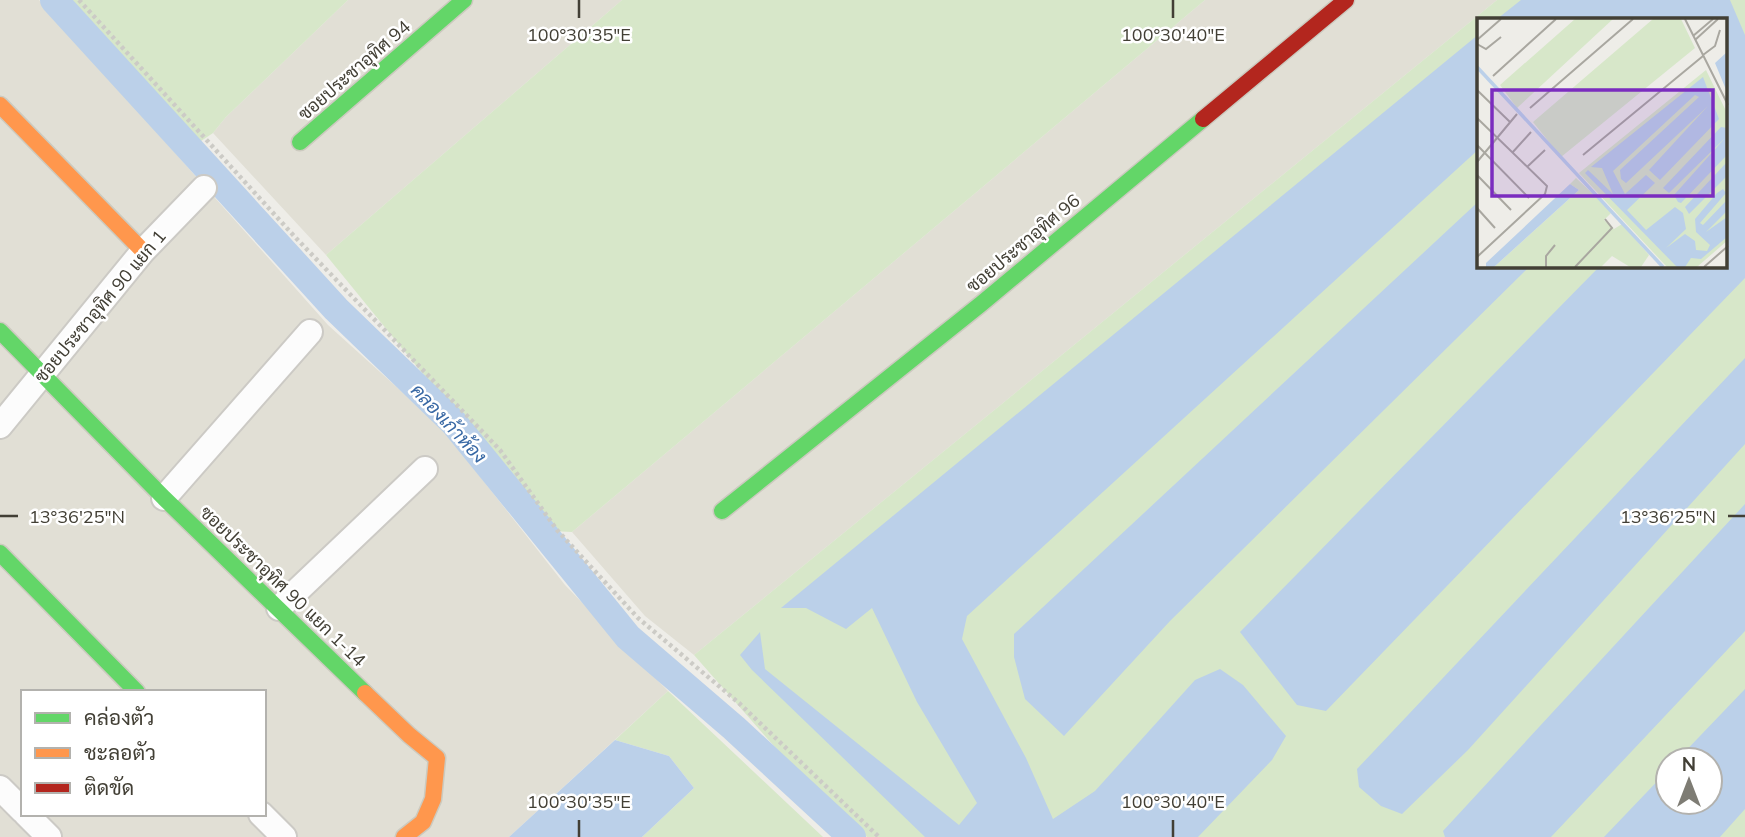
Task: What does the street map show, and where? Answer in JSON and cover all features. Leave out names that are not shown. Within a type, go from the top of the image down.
[{"type":"street","name":"ซอยประชาอุทิศ 94","points":[[300,142],[464,0]]},
{"type":"street","name":"ซอยประชาอุทิศ 96","points":[[722,511],[981,304],[1346,0]]},
{"type":"street","points":[[0,105],[143,251]]},
{"type":"street","name":"ซอยประชาอุทิศ 90 แยก 1","points":[[0,426],[143,251],[204,188]]},
{"type":"street","name":"ซอยประชาอุทิศ 90 แยก 1-14","points":[[0,331],[164,498],[409,735],[437,758],[433,799],[423,822],[404,837]]},
{"type":"street","points":[[164,498],[310,332]]},
{"type":"street","points":[[279,608],[425,469]]},
{"type":"street","points":[[0,553],[135,690]]},
{"type":"street","points":[[0,788],[21,810]]},
{"type":"street","points":[[27,816],[49,837]]},
{"type":"street","points":[[263,816],[284,837]]},
{"type":"path","points":[[79,0],[295,236],[500,450],[557,530],[638,618],[739,703],[879,837]]},
{"type":"shaded area","points":[[0,0],[39,0],[328,325],[442,428],[565,585],[668,691],[509,837],[0,837]]},
{"type":"shaded area","points":[[348,0],[622,0],[326,255],[213,133],[226,117]]},
{"type":"shaded area","points":[[1205,0],[1497,0],[694,655],[645,616],[572,532]]},
{"type":"green space","points":[[71,0],[348,0],[226,117],[213,133],[198,143]]},
{"type":"green space","points":[[622,0],[1205,0],[572,532],[551,531],[326,255]]},
{"type":"green space","points":[[1497,0],[1745,0],[1745,837],[867,837],[788,762],[694,655]]},
{"type":"green space","points":[[668,691],[823,837],[642,837],[694,788],[669,756],[615,740]]},
{"type":"water","points":[[1521,0],[1730,0],[1745,35],[1745,278],[1326,711],[1297,705],[1240,632],[1598,268],[1728,268],[1728,18],[1498,18]]},
{"type":"water","points":[[1477,36],[1477,151],[967,616],[962,639],[1026,758],[1053,819],[1095,791],[1195,680],[1220,669],[1243,685],[1286,736],[1272,760],[1198,837],[925,837],[752,670],[740,655],[760,632],[765,669],[959,825],[977,803],[917,702],[872,608],[846,629],[806,608],[781,608]]},
{"type":"water","points":[[1477,203],[1477,268],[1528,268],[1170,621],[1064,736],[1025,699],[1014,657],[1014,634]]},
{"type":"water","points":[[1745,358],[1745,444],[1468,750],[1402,814],[1381,806],[1359,787],[1357,769]]},
{"type":"water","points":[[1745,504],[1745,631],[1551,837],[1445,837],[1443,831]]},
{"type":"water","points":[[1745,689],[1745,809],[1720,837],[1604,837],[1654,785],[1654,816],[1724,816],[1724,746],[1690,746]]},
{"type":"water","points":[[615,740],[669,756],[694,788],[642,837],[509,837]]},
{"type":"waterway","name":"คลองเก้าห้อง","points":[[54,0],[336,309],[454,423],[628,637],[734,728],[852,837]]},
{"type":"traffic: fast","points":[[300,142],[464,0]]},
{"type":"traffic: fast","points":[[722,511],[981,304],[1203,119]]},
{"type":"traffic: fast","points":[[0,331],[164,498],[365,693]]},
{"type":"traffic: fast","points":[[0,553],[135,690]]},
{"type":"traffic: slow","points":[[0,105],[143,251]]},
{"type":"traffic: slow","points":[[365,693],[437,758],[433,799],[423,822],[404,837]]},
{"type":"traffic: jam","points":[[1203,119],[1346,0]]}]
